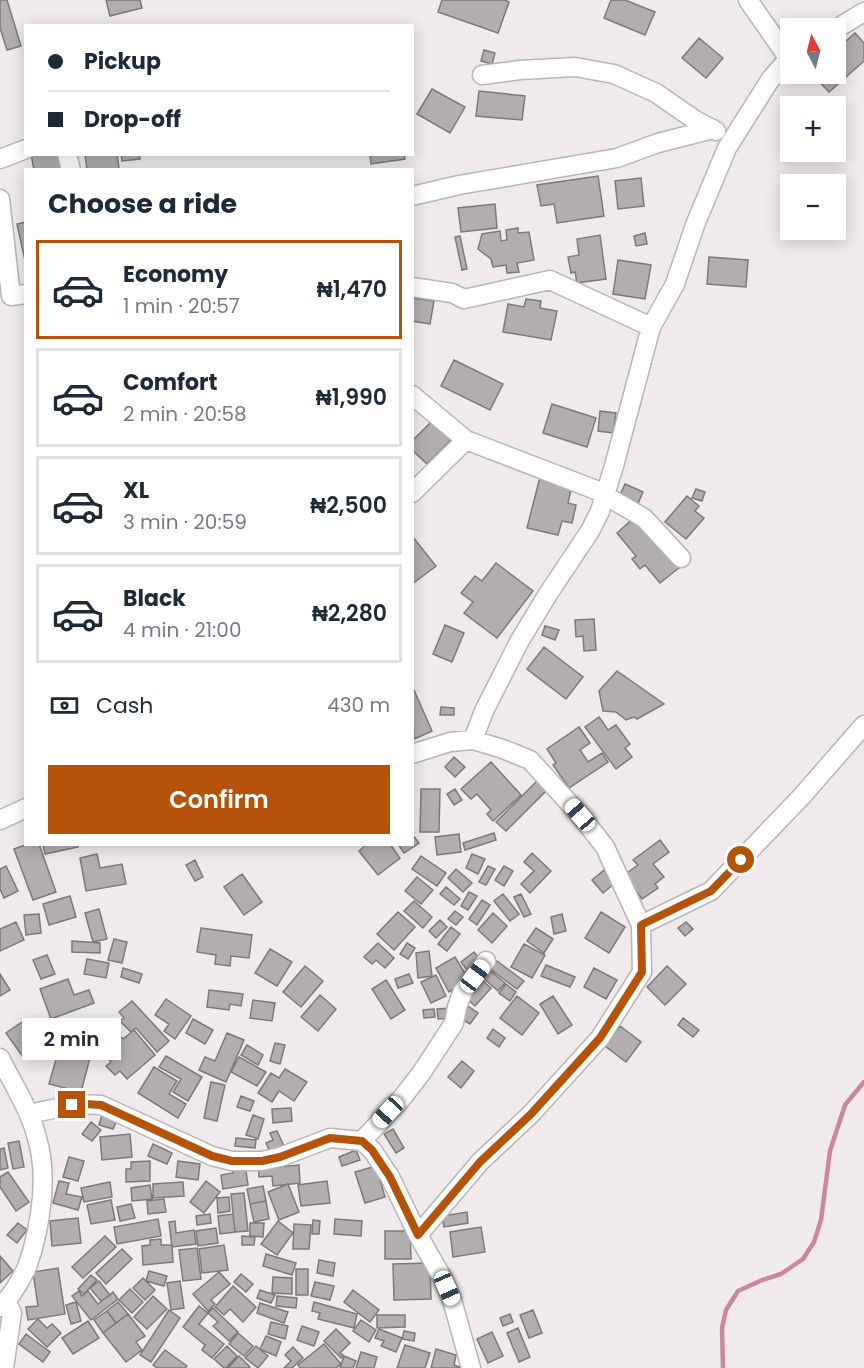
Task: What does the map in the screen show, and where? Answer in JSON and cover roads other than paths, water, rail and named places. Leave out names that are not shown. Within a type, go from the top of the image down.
[{"type":"street","points":[[748,0],[780,44]]},
{"type":"street","points":[[846,22],[864,12]]},
{"type":"street","points":[[482,75],[575,67],[614,74],[656,93],[695,120],[732,139]]},
{"type":"street","points":[[473,740],[484,711],[519,642],[590,531],[606,495],[651,327],[675,284],[695,225],[727,148],[770,80],[780,69]]},
{"type":"street","points":[[414,196],[459,185],[617,158],[658,143],[713,129]]},
{"type":"street","points":[[0,159],[24,150]]},
{"type":"street","points":[[0,199],[11,296],[24,294]]},
{"type":"street","points":[[414,288],[452,293],[464,299],[550,280],[651,327]]},
{"type":"street","points":[[414,397],[466,440],[606,495],[644,518],[681,558]]},
{"type":"street","points":[[414,491],[466,440]]},
{"type":"street","points":[[641,925],[711,891],[802,796],[864,725]]},
{"type":"street","points":[[414,753],[450,742],[473,740],[530,760],[580,815],[605,847],[641,925],[642,972],[600,1038],[531,1114],[480,1162],[418,1235]]},
{"type":"street","points":[[0,820],[24,809]]},
{"type":"street","points":[[362,1141],[402,1098],[422,1072],[454,1023],[463,991],[486,961]]},
{"type":"street","points":[[0,1058],[29,1114],[38,1138],[43,1167],[43,1196],[36,1238],[26,1272],[3,1304],[12,1313],[4,1368]]},
{"type":"street","points":[[29,1114],[72,1105],[101,1105],[212,1156],[232,1161],[262,1161],[280,1157],[330,1138],[362,1141],[372,1150],[390,1177],[418,1235],[442,1277],[452,1300],[471,1368]]},
{"type":"waterway","points":[[723,1368],[722,1328],[726,1310],[738,1291],[781,1274],[803,1259],[814,1242],[821,1220],[830,1151],[845,1105],[864,1082]]}]
